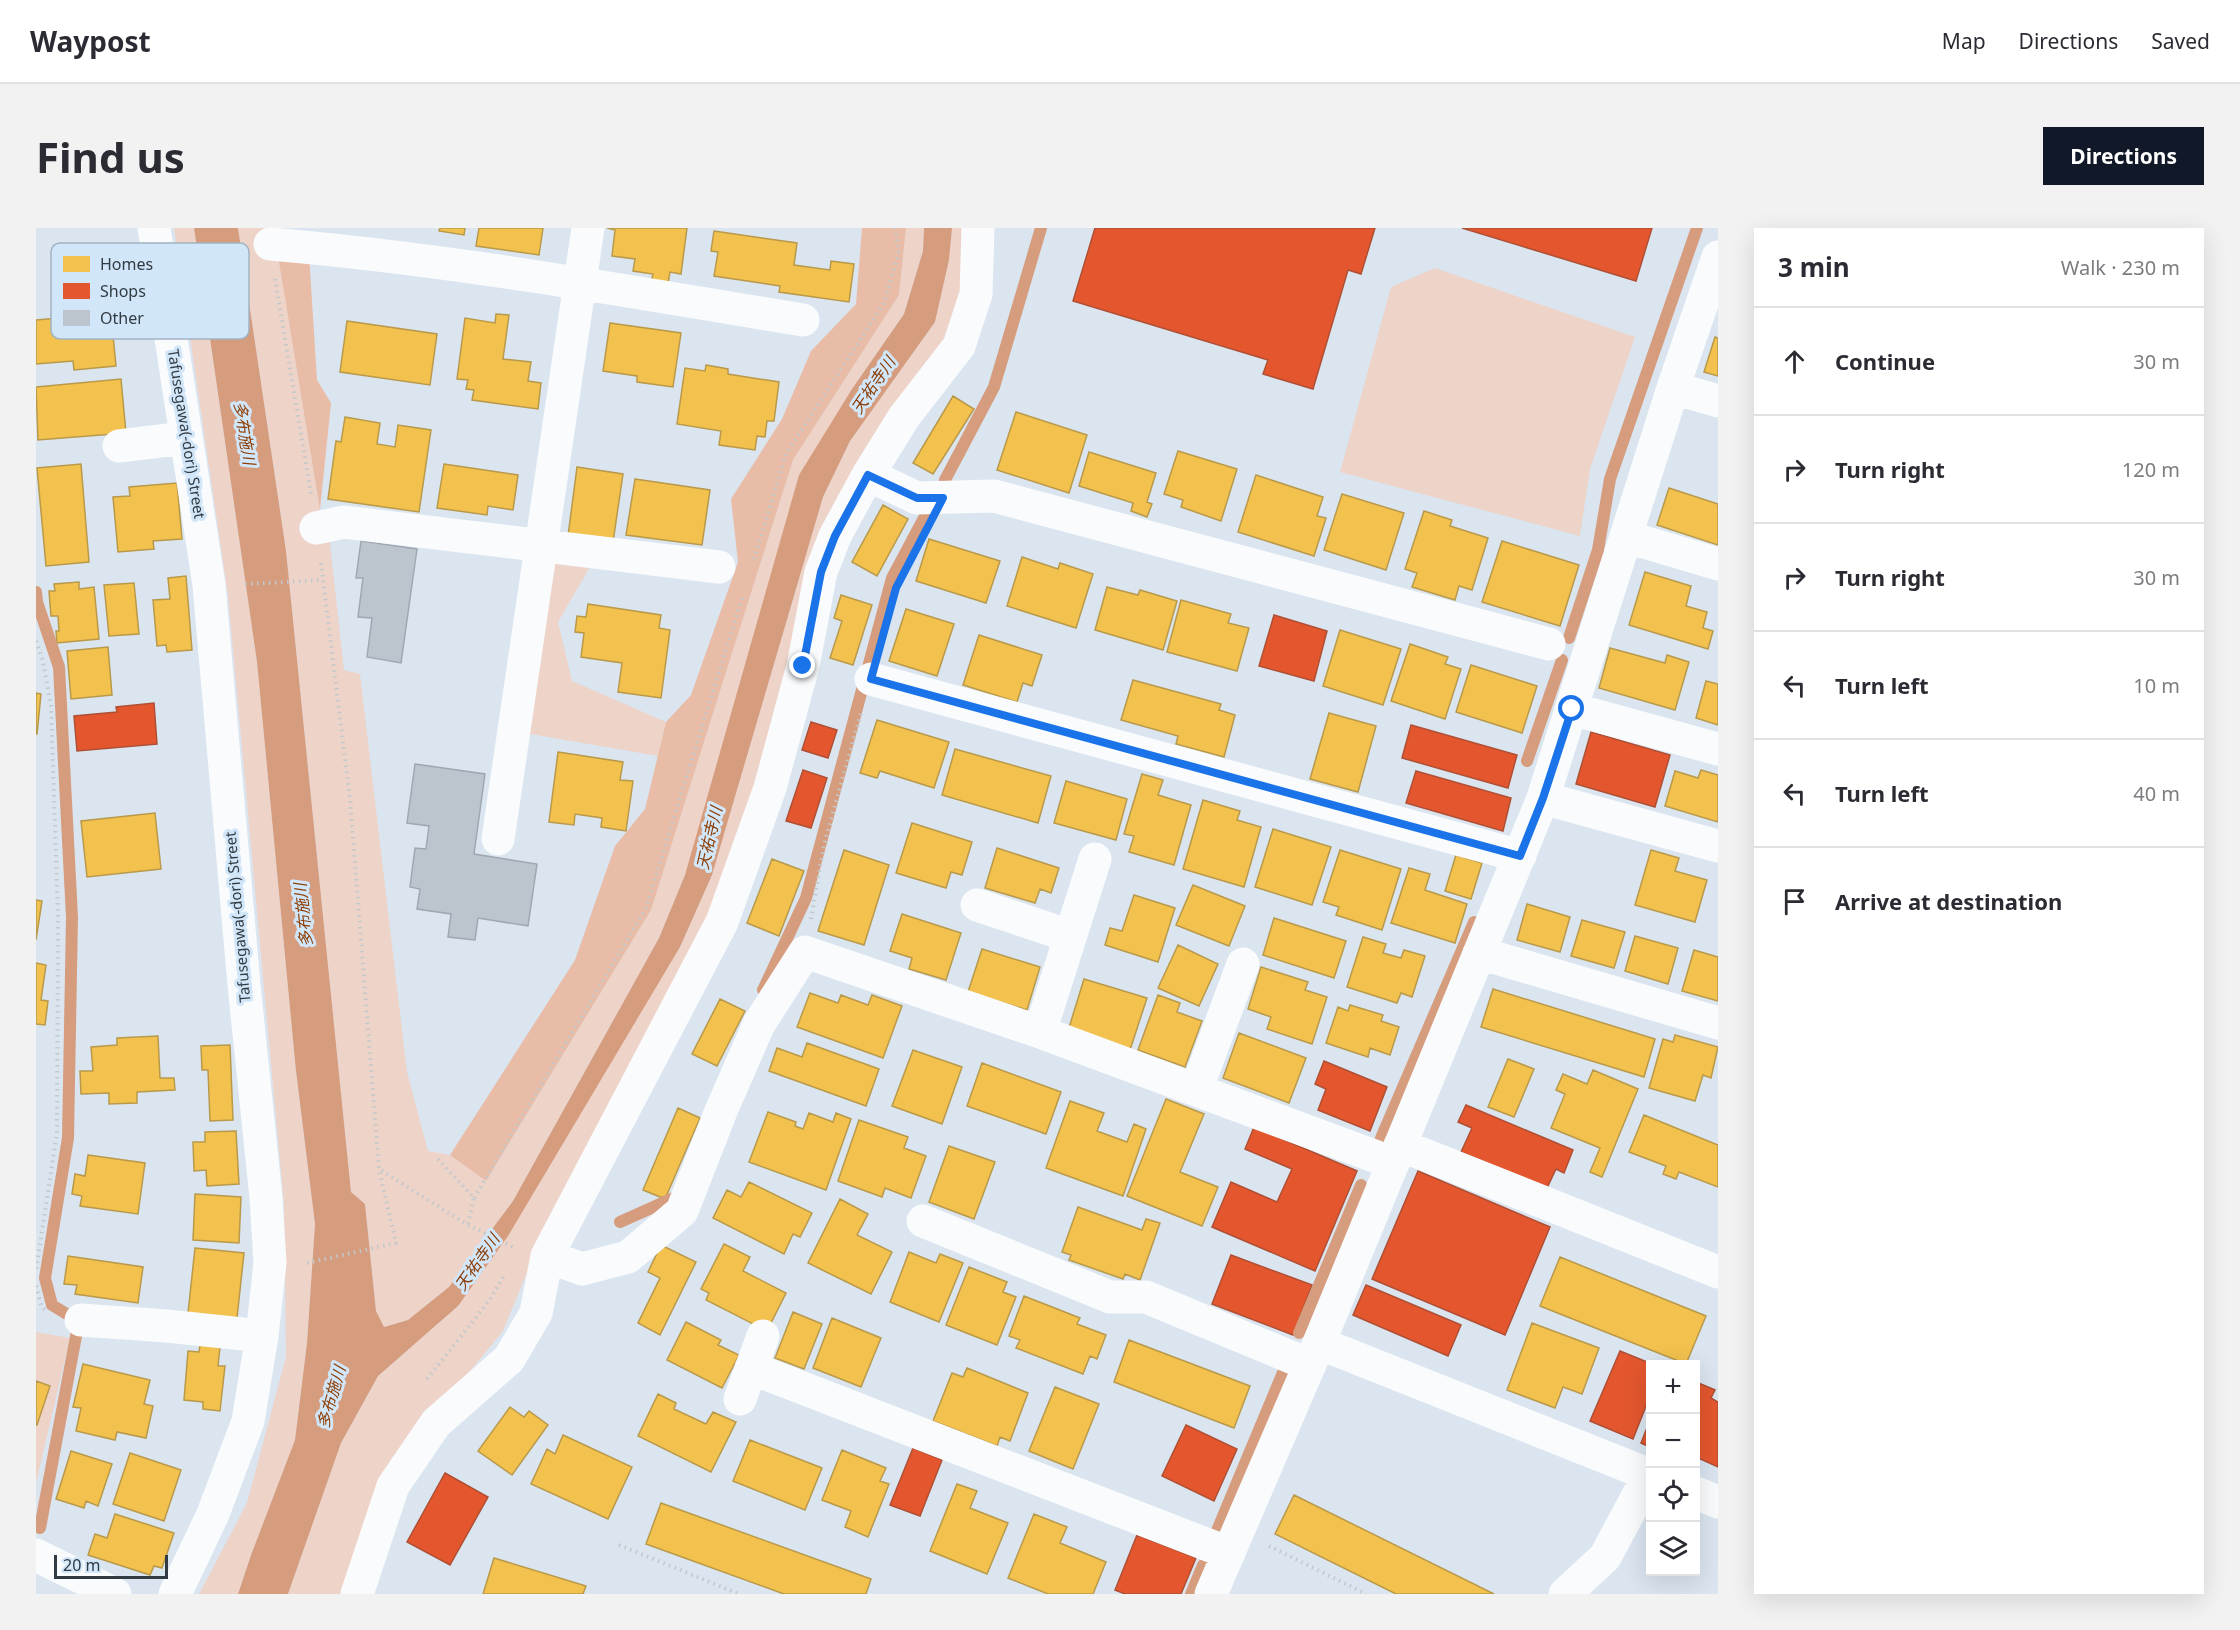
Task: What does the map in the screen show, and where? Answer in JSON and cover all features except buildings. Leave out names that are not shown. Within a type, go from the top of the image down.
[{"type":"street","name":"Tafusegawa(-dori) Street","points":[[154,228],[156,243]]},
{"type":"street","points":[[498,839],[588,228]]},
{"type":"street","points":[[357,1594],[393,1486],[436,1423],[509,1359],[536,1313],[533,1253],[722,922],[770,788],[803,666],[821,572],[835,536],[868,475],[904,417],[959,346],[976,294],[978,228]]},
{"type":"street","points":[[270,244],[342,250],[580,284],[803,320]]},
{"type":"street","points":[[1212,1594],[1314,1354],[1543,798],[1673,388],[1718,257]]},
{"type":"street","name":"Tafusegawa(-dori) Street","points":[[170,339],[209,585],[244,985],[266,1198],[270,1263],[262,1336],[248,1421],[213,1514],[175,1594]]},
{"type":"street","points":[[1673,388],[1718,401]]},
{"type":"street","points":[[118,446],[185,438]]},
{"type":"street","points":[[868,475],[917,498],[994,496],[1549,644]]},
{"type":"street","points":[[316,528],[344,522],[719,567]]},
{"type":"street","points":[[1627,537],[1718,564]]},
{"type":"street","points":[[871,679],[1520,856]]},
{"type":"street","points":[[1572,709],[1718,749]]},
{"type":"street","points":[[1543,798],[1718,846]]},
{"type":"street","points":[[1040,1032],[1095,859]]},
{"type":"street","points":[[977,904],[1070,936]]},
{"type":"street","points":[[533,1253],[582,1269],[628,1257],[682,1211],[721,1111],[759,1024],[805,952],[1040,1032],[1197,1089],[1397,1154],[1718,1272]]},
{"type":"street","points":[[1479,953],[1718,1023]]},
{"type":"street","points":[[1197,1089],[1243,964]]},
{"type":"street","points":[[923,1221],[1110,1297],[1146,1297],[1314,1354],[1646,1474]]},
{"type":"street","points":[[66,1319],[262,1336]]},
{"type":"street","points":[[740,1399],[763,1336]]},
{"type":"street","points":[[751,1368],[1234,1542]]},
{"type":"street","points":[[1564,1594],[1605,1557],[1646,1482]]},
{"type":"street","points":[[1700,1495],[1718,1502]]},
{"type":"street","points":[[36,1555],[116,1594]]},
{"type":"path","points":[[751,568],[786,454],[884,303],[899,253],[895,228]]},
{"type":"path","points":[[805,952],[824,845],[896,588],[943,498]]},
{"type":"path","points":[[244,584],[323,580]]},
{"type":"path","points":[[468,1225],[474,1198],[646,908],[744,590]]},
{"type":"path","points":[[36,641],[43,661],[51,706],[58,918],[57,1133],[36,1270]]},
{"type":"path","points":[[270,1263],[311,1263],[396,1243],[379,1169],[350,799]]},
{"type":"path","points":[[438,1159],[474,1198]]},
{"type":"path","points":[[379,1169],[468,1225],[533,1253]]},
{"type":"path","points":[[36,1286],[41,1305],[66,1319]]},
{"type":"path","points":[[1234,1542],[1366,1594]]},
{"type":"path","points":[[619,1545],[739,1594]]},
{"type":"shaded area","points":[[174,228],[194,228],[196,243],[176,243]]},
{"type":"shaded area","points":[[238,228],[277,228],[278,256],[320,510],[329,535],[344,670],[360,674],[407,1072],[428,1151],[450,1155],[486,1181],[651,910],[793,460],[899,295],[906,228],[924,228],[923,251],[904,314],[852,389],[685,875],[659,938],[513,1201],[449,1287],[408,1320],[383,1327],[376,1311],[365,1204],[351,1192],[286,551],[249,302],[249,243],[240,243]]},
{"type":"shaded area","points":[[862,228],[906,228],[899,295],[793,460],[651,910],[486,1181],[450,1155],[575,960],[615,846],[645,809],[666,722],[691,695],[738,562],[731,499],[782,419],[811,351],[856,304]]},
{"type":"shaded area","points":[[952,228],[965,228],[964,280],[942,345],[885,420],[786,690],[715,923],[545,1229],[503,1331],[380,1481],[344,1594],[288,1594],[341,1443],[378,1376],[458,1306],[680,947],[712,875],[823,497],[850,441],[935,322],[949,260]]},
{"type":"shaded area","points":[[309,254],[317,380],[331,403],[320,510],[278,256]]},
{"type":"shaded area","points":[[1435,268],[1635,337],[1590,469],[1580,536],[1340,472],[1391,287]]},
{"type":"shaded area","points":[[190,339],[210,339],[257,662],[296,1071],[315,1224],[307,1343],[295,1440],[238,1594],[199,1594],[247,1503],[286,1357],[284,1205],[228,596]]},
{"type":"shaded area","points":[[551,557],[593,562],[558,622],[572,681],[666,722],[658,756],[525,733]]},
{"type":"shaded area","points":[[36,1332],[70,1338],[36,1483]]},
{"type":"water","points":[[194,228],[238,228],[240,243],[196,243]]},
{"type":"water","points":[[924,228],[952,228],[949,260],[935,322],[850,441],[823,497],[712,875],[680,947],[508,1236],[458,1306],[378,1376],[341,1443],[288,1594],[238,1594],[295,1440],[307,1343],[315,1224],[296,1071],[257,662],[210,339],[249,339],[249,302],[286,551],[351,1192],[365,1204],[376,1311],[384,1327],[408,1320],[449,1287],[513,1201],[659,938],[685,875],[799,475],[852,389],[904,314],[923,251]]},
{"type":"waterway","points":[[945,480],[994,387],[1041,228]]},
{"type":"waterway","points":[[1569,638],[1598,550],[1610,479],[1697,228]]},
{"type":"waterway","points":[[763,990],[806,898],[892,578],[925,516]]},
{"type":"waterway","points":[[36,592],[37,602],[59,667],[72,917],[68,1138],[45,1278],[52,1305],[70,1316],[77,1331],[40,1528]]},
{"type":"waterway","points":[[1527,761],[1562,660]]},
{"type":"waterway","points":[[1381,1138],[1474,922]]},
{"type":"waterway","points":[[1299,1333],[1361,1185]]},
{"type":"waterway","points":[[620,1222],[678,1196],[680,1192]]},
{"type":"waterway","points":[[1216,1533],[1284,1370]]},
{"type":"waterway","points":[[1191,1594],[1203,1565]]},
{"type":"route","points":[[803,666],[821,572],[835,536],[868,475],[917,498],[943,498],[896,588],[871,679],[1520,856],[1543,798],[1572,709]]},
{"type":"water label","name":"天祐寺川","points":[[873,385]]},
{"type":"water label","name":"多布施川","points":[[245,433]]},
{"type":"water label","name":"天祐寺川","points":[[709,838]]},
{"type":"water label","name":"多布施川","points":[[303,915]]},
{"type":"water label","name":"天祐寺川","points":[[477,1262]]},
{"type":"water label","name":"多布施川","points":[[331,1397]]}]
